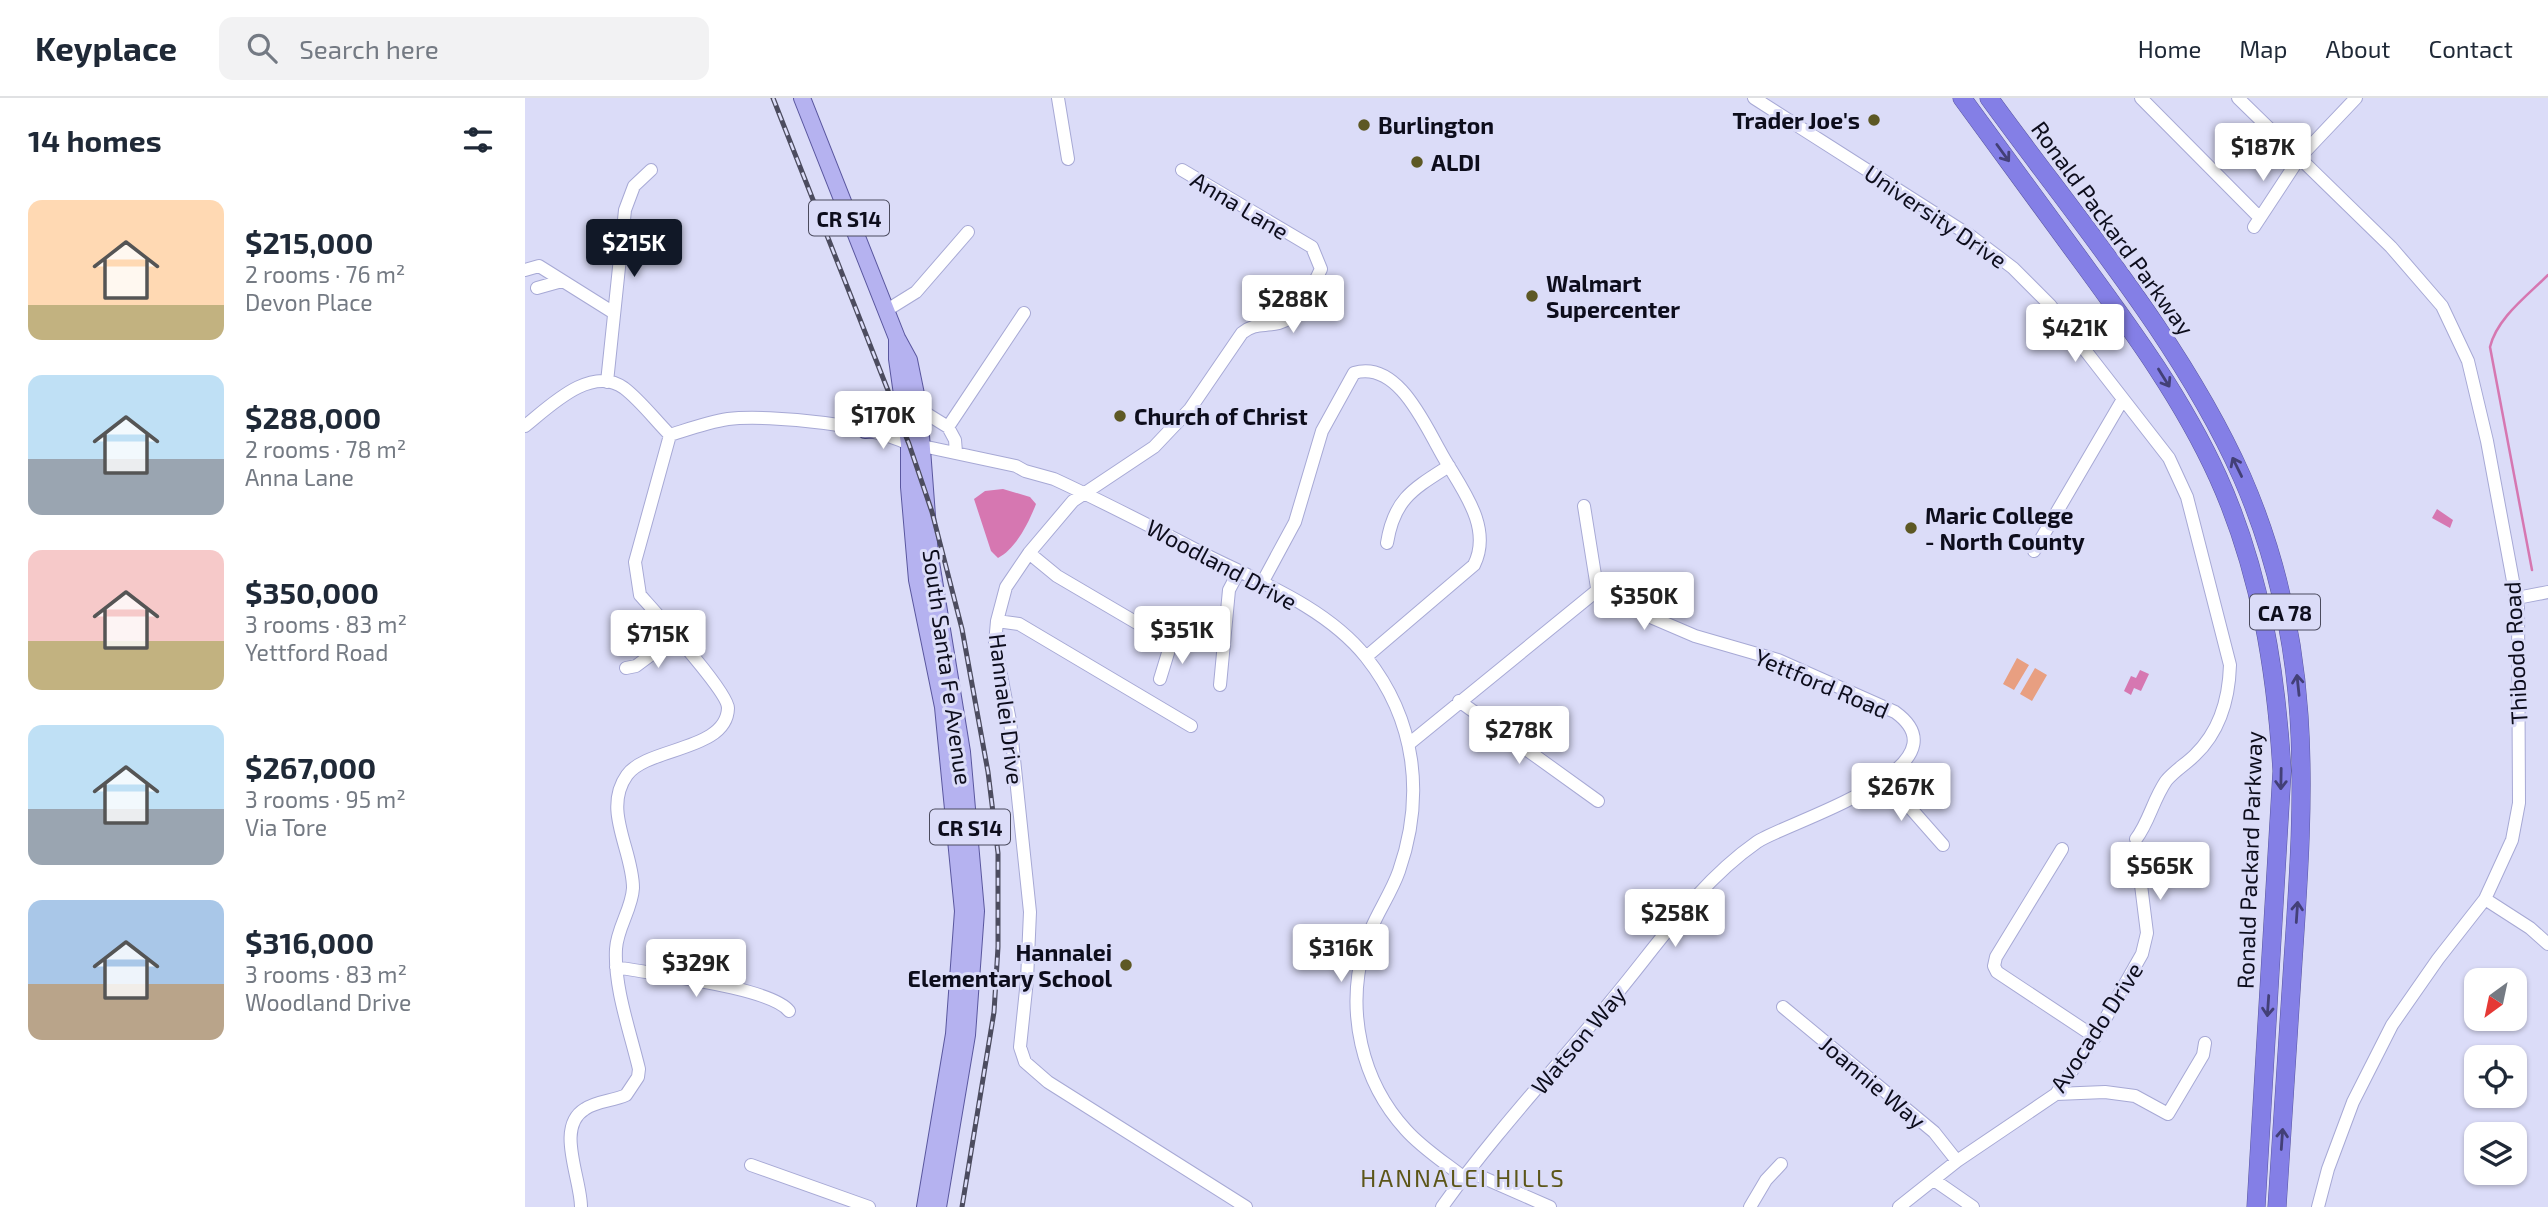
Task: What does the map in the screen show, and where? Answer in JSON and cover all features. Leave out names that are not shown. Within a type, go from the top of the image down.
[{"type":"highway","name":"Ronald Packard Parkway","points":[[1962,98],[2132,331],[2180,404],[2228,502],[2261,605],[2278,702],[2282,771],[2256,1207]]},
{"type":"highway","name":"Ronald Packard Parkway","points":[[1989,98],[2153,323],[2193,383],[2242,478],[2261,527],[2281,595],[2299,682],[2303,788],[2277,1207]]},
{"type":"main road","name":"South Santa Fe Avenue","points":[[802,98],[897,338],[918,447],[925,592],[941,625],[962,752],[974,871],[976,941],[967,1035],[938,1207]]},
{"type":"main road","points":[[865,430],[879,429],[911,408]]},
{"type":"main road","name":"South Santa Fe Avenue","points":[[918,447],[909,486],[917,580],[943,707],[963,911],[954,1034],[925,1207]]},
{"type":"street","points":[[1058,98],[1068,159]]},
{"type":"street","name":"University Drive","points":[[1753,98],[1972,237],[2013,268],[2050,305],[2169,458],[2187,497],[2230,666],[2229,689],[2214,729],[2197,753],[2168,779],[2152,804],[2144,829],[2136,839]]},
{"type":"street","points":[[2141,98],[2244,199],[2257,223],[2300,157],[2356,98]]},
{"type":"street","name":"Thibodo Road","points":[[2238,98],[2391,247],[2442,306],[2468,360],[2487,441],[2517,598],[2519,803],[2512,840],[2486,899],[2438,959],[2392,1025],[2353,1102],[2318,1207]]},
{"type":"street","points":[[607,382],[625,211],[634,186],[651,170]]},
{"type":"street","name":"Anna Lane","points":[[1083,493],[1154,447],[1190,410],[1242,333],[1251,326],[1278,323],[1289,317],[1306,298],[1321,269],[1312,247],[1182,170]]},
{"type":"street","points":[[887,310],[916,292],[968,232]]},
{"type":"street","points":[[525,271],[539,266],[614,313]]},
{"type":"street","points":[[537,288],[562,281]]},
{"type":"street","points":[[948,427],[1024,313]]},
{"type":"street","points":[[1262,583],[1295,522],[1322,431],[1354,373],[1372,372],[1406,395],[1422,415],[1449,466],[1469,496],[1481,552],[1474,565],[1366,657]]},
{"type":"street","points":[[525,426],[580,386],[607,382],[624,388],[670,435]]},
{"type":"street","points":[[2034,551],[2123,399]]},
{"type":"street","points":[[911,408],[948,427],[955,440],[956,452]]},
{"type":"street","points":[[670,435],[730,419],[821,424],[865,430],[918,447]]},
{"type":"street","points":[[581,1207],[577,1170],[570,1146],[572,1124],[586,1107],[626,1095],[638,1077],[616,967],[616,946],[633,891],[631,860],[616,808],[624,779],[636,765],[651,758],[671,754],[717,730],[725,719],[728,707],[725,697],[712,679],[641,595],[635,562],[670,435]]},
{"type":"street","name":"Woodland Drive","points":[[918,447],[1015,473],[1025,471]]},
{"type":"street","name":"Woodland Drive","points":[[918,447],[956,452],[1016,466],[1054,479],[1262,583],[1338,630],[1366,657],[1394,700],[1410,743],[1415,790],[1411,827],[1399,872],[1363,950],[1356,994],[1359,1035],[1365,1063],[1385,1102],[1406,1130],[1463,1177],[1475,1174],[1550,1207]]},
{"type":"street","points":[[1387,543],[1391,519],[1403,499],[1449,466]]},
{"type":"street","name":"Hannalei Drive","points":[[1083,493],[1029,553],[1006,587],[997,621],[995,644],[1010,720],[1030,912],[1020,1047],[1025,1062],[1048,1082],[1246,1207]]},
{"type":"street","points":[[1410,743],[1576,607],[1594,593],[1598,594],[1584,506]]},
{"type":"street","points":[[1029,553],[1057,576],[1171,643],[1160,679]]},
{"type":"street","points":[[1220,685],[1229,590],[1239,571]]},
{"type":"street","points":[[2517,598],[2548,592]]},
{"type":"street","name":"Yettford Road","points":[[1598,594],[1620,597],[1653,618],[1695,636],[1778,660],[1895,712],[1906,720],[1914,732]]},
{"type":"street","points":[[997,621],[1019,624],[1191,726]]},
{"type":"street","points":[[626,668],[636,666],[675,636]]},
{"type":"street","points":[[1459,701],[1598,801]]},
{"type":"street","name":"Watson Way","points":[[1442,1207],[1463,1177],[1707,883],[1769,833],[1833,810],[1884,778],[1905,759],[1913,745],[1914,732]]},
{"type":"street","points":[[1884,778],[1943,845]]},
{"type":"street","points":[[2062,849],[1996,957],[1994,966],[1997,972],[2095,1037]]},
{"type":"street","name":"Avocado Drive","points":[[1899,1207],[1957,1161],[2056,1094],[2095,1037],[2139,963],[2147,933],[2138,861]]},
{"type":"street","points":[[2486,899],[2530,928],[2548,944]]},
{"type":"street","points":[[616,967],[752,992],[779,1001],[789,1011]]},
{"type":"street","name":"Joannie Way","points":[[1783,1007],[1934,1132],[1957,1161]]},
{"type":"street","points":[[2056,1094],[2105,1092],[2134,1096],[2168,1114],[2203,1055],[2205,1044]]},
{"type":"street","points":[[1750,1207],[1766,1180],[1781,1164]]},
{"type":"street","points":[[751,1165],[869,1207]]},
{"type":"street","points":[[1934,1180],[1973,1207]]},
{"type":"shaded area","points":[[1003,489],[1030,497],[1036,504],[1016,542],[998,558],[991,551],[974,499],[985,491]]},
{"type":"shaded area","points":[[2437,509],[2453,520],[2450,528],[2432,518]]},
{"type":"shaded area","points":[[2017,658],[2029,665],[2014,690],[2003,684]]},
{"type":"shaded area","points":[[2035,668],[2047,675],[2032,701],[2020,694]]},
{"type":"shaded area","points":[[2140,670],[2149,674],[2141,691],[2134,688],[2131,695],[2124,691],[2131,676],[2136,678]]},
{"type":"waterway","points":[[2532,570],[2490,347],[2506,317],[2548,275]]},
{"type":"railway","points":[[773,98],[909,444],[932,512],[962,629],[988,772],[998,853],[998,947],[994,1012],[962,1207]]},
{"type":"place","name":"Trader Joe's","points":[[1874,120]]},
{"type":"place","name":"Burlington","points":[[1364,125]]},
{"type":"place","name":"ALDI","points":[[1417,162]]},
{"type":"place","name":"Walmart Supercenter","points":[[1532,296]]},
{"type":"place","name":"Church of Christ","points":[[1120,416]]},
{"type":"place","name":"Maric College - North County","points":[[1911,528]]},
{"type":"place","name":"Hannalei Elementary School","points":[[1126,965]]},
{"type":"district","name":"HANNALEI HILLS","points":[[1463,1177]]}]
